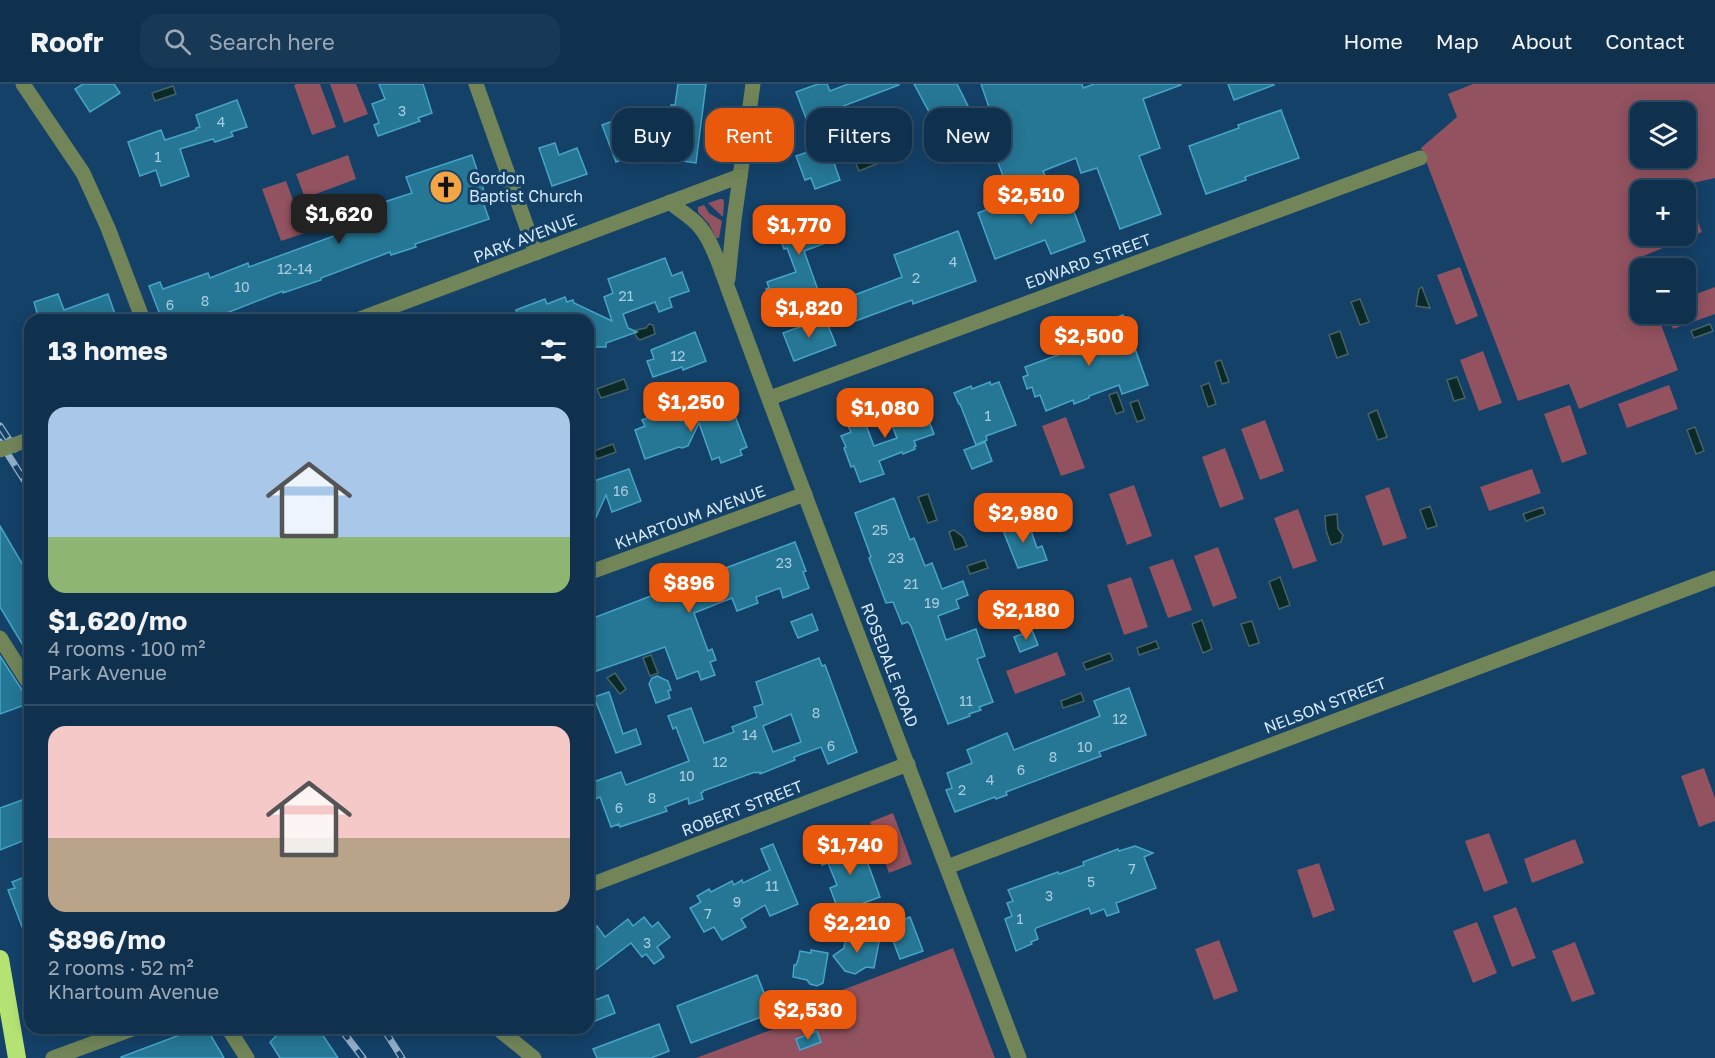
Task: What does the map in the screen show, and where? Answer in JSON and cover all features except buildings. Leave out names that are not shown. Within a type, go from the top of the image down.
[{"type":"highway","points":[[0,959],[17,1058]]},
{"type":"street","points":[[23,84],[83,173],[108,228],[141,314]]},
{"type":"street","points":[[476,84],[536,253]]},
{"type":"street","name":"ROSEDALE ROAD","points":[[727,285],[753,84]]},
{"type":"street","name":"EDWARD STREET","points":[[770,398],[1420,158]]},
{"type":"street","name":"PARK AVENUE","points":[[373,314],[740,176]]},
{"type":"street","name":"ROSEDALE ROAD","points":[[670,202],[694,221],[709,240],[1019,1058]]},
{"type":"street","points":[[0,450],[24,441]]},
{"type":"street","name":"KHARTOUM AVENUE","points":[[594,571],[805,494]]},
{"type":"street","name":"NELSON STREET","points":[[947,867],[1715,578]]},
{"type":"street","points":[[0,638],[24,676]]},
{"type":"street","name":"ROBERT STREET","points":[[594,884],[908,764]]},
{"type":"street","points":[[53,1058],[119,1034]]},
{"type":"street","points":[[232,1034],[247,1058]]},
{"type":"street","points":[[504,1034],[534,1058]]},
{"type":"shaded area","points":[[320,84],[336,127],[312,135],[294,85]]},
{"type":"shaded area","points":[[330,84],[356,84],[368,114],[344,123]]},
{"type":"shaded area","points":[[1473,84],[1715,84],[1715,178],[1696,182],[1696,180],[1630,180],[1630,246],[1668,246],[1638,258],[1630,258],[1630,324],[1661,324],[1678,370],[1579,409],[1569,384],[1518,401],[1421,148],[1457,117],[1448,94]]},
{"type":"shaded area","points":[[173,86],[176,94],[155,101],[152,93]]},
{"type":"shaded area","points":[[348,155],[356,179],[305,198],[296,174]]},
{"type":"shaded area","points":[[855,162],[882,162],[859,171]]},
{"type":"shaded area","points":[[286,181],[305,233],[281,241],[262,189]]},
{"type":"shaded area","points":[[720,199],[724,202],[723,217],[708,203]]},
{"type":"shaded area","points":[[330,204],[333,212],[314,219],[311,211]]},
{"type":"shaded area","points":[[704,205],[709,213],[722,221],[719,238],[716,238],[709,224],[698,212],[698,207]]},
{"type":"shaded area","points":[[1696,217],[1702,232],[1696,234]]},
{"type":"shaded area","points":[[1460,267],[1478,316],[1456,325],[1437,275]]},
{"type":"shaded area","points":[[1422,287],[1430,308],[1416,306],[1419,289]]},
{"type":"shaded area","points":[[1715,287],[1715,314],[1696,321],[1696,294]]},
{"type":"shaded area","points":[[1360,299],[1369,322],[1360,325],[1351,302]]},
{"type":"shaded area","points":[[814,301],[818,312],[793,322],[789,311]]},
{"type":"shaded area","points":[[649,324],[653,325],[655,334],[638,339],[635,334],[636,330],[646,328]]},
{"type":"shaded area","points":[[1671,324],[1687,324],[1673,329]]},
{"type":"shaded area","points":[[1710,324],[1713,331],[1694,338],[1691,331]]},
{"type":"shaded area","points":[[1340,331],[1348,354],[1337,358],[1329,335]]},
{"type":"shaded area","points":[[1483,351],[1502,403],[1479,411],[1460,360]]},
{"type":"shaded area","points":[[1221,360],[1229,382],[1222,384],[1215,362]]},
{"type":"shaded area","points":[[1457,377],[1465,398],[1454,401],[1447,380]]},
{"type":"shaded area","points":[[624,379],[628,389],[601,398],[597,389]]},
{"type":"shaded area","points":[[1209,383],[1216,404],[1208,407],[1201,386]]},
{"type":"shaded area","points":[[1669,385],[1678,409],[1627,428],[1618,404]]},
{"type":"shaded area","points":[[1117,392],[1124,411],[1116,414],[1109,395]]},
{"type":"shaded area","points":[[1138,400],[1145,419],[1137,422],[1130,403]]},
{"type":"shaded area","points":[[1570,405],[1587,454],[1562,463],[1544,414]]},
{"type":"shaded area","points":[[1377,410],[1387,437],[1378,440],[1368,414]]},
{"type":"shaded area","points":[[1066,417],[1085,468],[1061,476],[1042,426]]},
{"type":"shaded area","points":[[1265,420],[1284,471],[1260,480],[1241,429]]},
{"type":"shaded area","points":[[1695,427],[1704,451],[1696,454],[1687,430]]},
{"type":"shaded area","points":[[613,444],[616,452],[597,459],[594,451]]},
{"type":"shaded area","points":[[1225,448],[1244,499],[1220,508],[1202,457]]},
{"type":"shaded area","points":[[1532,469],[1541,493],[1489,511],[1480,487]]},
{"type":"shaded area","points":[[1134,485],[1152,536],[1127,545],[1109,494]]},
{"type":"shaded area","points":[[1389,487],[1407,538],[1383,546],[1365,496]]},
{"type":"shaded area","points":[[928,494],[937,520],[928,523],[918,497]]},
{"type":"shaded area","points":[[1430,506],[1437,526],[1427,529],[1420,510]]},
{"type":"shaded area","points":[[1543,507],[1545,514],[1526,521],[1523,514]]},
{"type":"shaded area","points":[[1015,508],[1020,512],[1029,509],[1032,517],[1010,524],[1006,511]]},
{"type":"shaded area","points":[[1298,509],[1317,561],[1293,569],[1274,518]]},
{"type":"shaded area","points":[[1337,514],[1338,529],[1343,535],[1341,542],[1331,545],[1326,530],[1325,516]]},
{"type":"shaded area","points":[[954,530],[963,537],[967,546],[955,550],[949,532]]},
{"type":"shaded area","points":[[1218,547],[1237,598],[1213,607],[1194,556]]},
{"type":"shaded area","points":[[1173,559],[1192,610],[1168,618],[1149,567]]},
{"type":"shaded area","points":[[985,560],[988,568],[970,574],[967,566]]},
{"type":"shaded area","points":[[1131,577],[1148,627],[1124,635],[1107,585]]},
{"type":"shaded area","points":[[1280,577],[1290,605],[1279,609],[1269,582]]},
{"type":"shaded area","points":[[1010,610],[1012,618],[995,624],[992,617]]},
{"type":"shaded area","points":[[1202,620],[1212,649],[1203,653],[1192,624]]},
{"type":"shaded area","points":[[1252,621],[1259,643],[1249,646],[1241,624]]},
{"type":"shaded area","points":[[1156,641],[1159,648],[1139,655],[1137,648]]},
{"type":"shaded area","points":[[1057,652],[1066,675],[1015,694],[1006,671]]},
{"type":"shaded area","points":[[1110,653],[1113,660],[1086,670],[1083,663]]},
{"type":"shaded area","points":[[651,655],[658,673],[650,676],[643,658]]},
{"type":"shaded area","points":[[615,673],[626,689],[620,694],[607,678]]},
{"type":"shaded area","points":[[1081,693],[1084,701],[1063,708],[1061,701]]},
{"type":"shaded area","points":[[1704,768],[1715,798],[1715,821],[1699,827],[1681,776]]},
{"type":"shaded area","points":[[893,813],[912,864],[889,873],[870,822]]},
{"type":"shaded area","points":[[839,829],[843,839],[821,847],[818,837]]},
{"type":"shaded area","points":[[1489,833],[1508,883],[1484,892],[1465,841]]},
{"type":"shaded area","points":[[1575,839],[1584,863],[1532,883],[1524,859]]},
{"type":"shaded area","points":[[1319,863],[1335,910],[1313,918],[1297,870]]},
{"type":"shaded area","points":[[1516,907],[1536,958],[1512,967],[1493,916]]},
{"type":"shaded area","points":[[1477,922],[1497,973],[1473,983],[1453,931]]},
{"type":"shaded area","points":[[1219,940],[1238,991],[1214,1000],[1195,949]]},
{"type":"shaded area","points":[[1575,942],[1595,994],[1572,1002],[1552,951]]},
{"type":"shaded area","points":[[953,948],[995,1058],[696,1058],[792,1022],[787,1011]]},
{"type":"railway","points":[[0,426],[15,449]]},
{"type":"railway","points":[[0,442],[24,480]]},
{"type":"railway","points":[[345,1034],[363,1058]]},
{"type":"railway","points":[[387,1034],[402,1058]]},
{"type":"place","name":"Gordon Baptist Church","points":[[446,187]]}]
